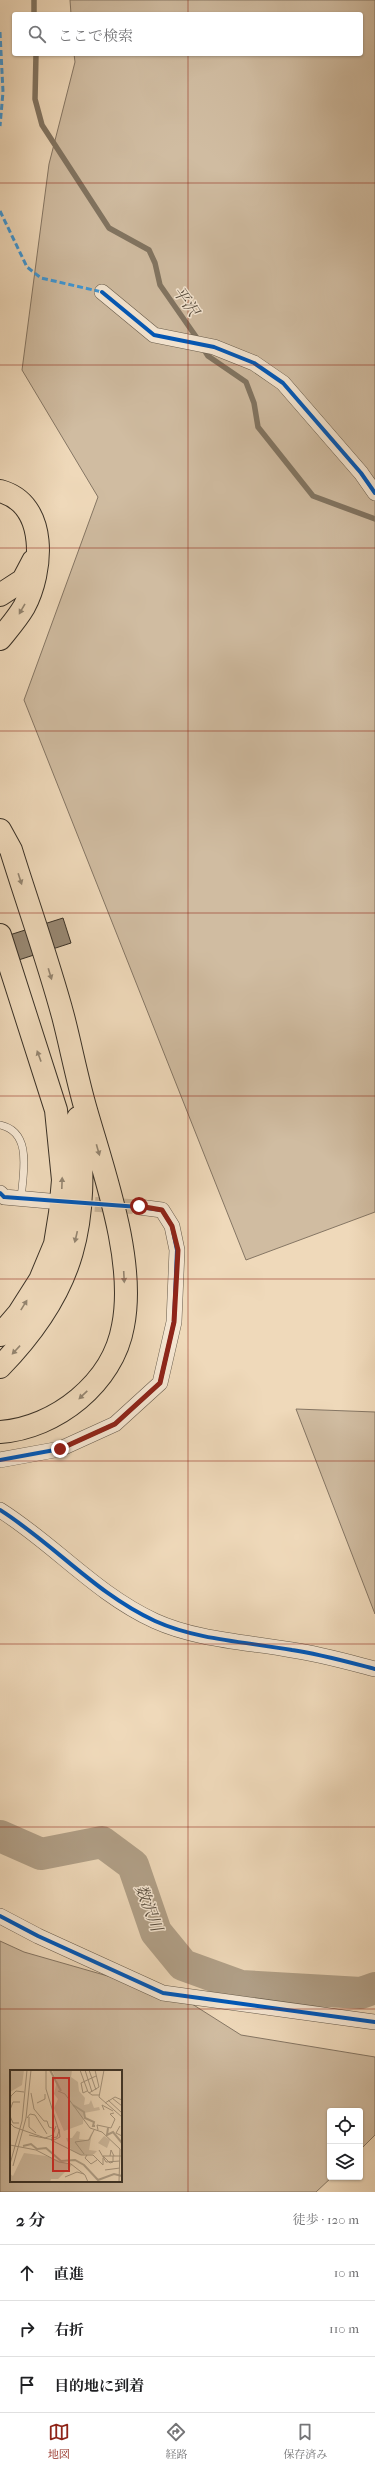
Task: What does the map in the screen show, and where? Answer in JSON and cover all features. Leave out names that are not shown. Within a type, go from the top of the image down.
[{"type":"highway","points":[[0,491],[14,497],[25,506],[37,530],[38,545],[30,591],[20,613],[0,639]]},
{"type":"highway","points":[[0,595],[23,580],[30,568],[38,545]]},
{"type":"highway","points":[[0,817],[63,1016],[72,1059],[106,1178],[124,1268],[123,1326],[109,1362],[90,1388],[71,1406],[35,1425],[0,1432]]},
{"type":"highway","points":[[0,830],[11,850]]},
{"type":"highway","points":[[0,935],[56,1110],[63,1180],[55,1244],[40,1280],[19,1314],[0,1335]]},
{"type":"highway","points":[[0,1367],[32,1332],[50,1306],[61,1284],[74,1248],[79,1228],[83,1182],[72,1059]]},
{"type":"street","points":[[102,292],[154,335],[214,347],[254,363],[283,383],[361,473],[375,493]]},
{"type":"street","points":[[0,1193],[4,1197],[49,1202]]},
{"type":"street","points":[[0,1460],[60,1449],[115,1424],[160,1383],[174,1322],[178,1250],[172,1226],[162,1210],[139,1206]]},
{"type":"street","points":[[0,1510],[19,1522],[98,1587],[155,1621],[189,1633],[295,1650],[375,1669]]},
{"type":"street","points":[[0,1916],[38,1936],[163,1993],[375,2022]]},
{"type":"lane","points":[[0,1125],[11,1128],[18,1135],[23,1144],[21,1199]]},
{"type":"shaded area","points":[[70,0],[375,0],[375,1212],[246,1260],[24,700],[98,497],[22,370],[49,164],[75,62],[74,56],[363,56],[363,12],[71,12]]},
{"type":"shaded area","points":[[296,1409],[375,1412],[375,1614]]},
{"type":"shaded area","points":[[0,1941],[24,1952],[181,1997],[241,2035],[375,2057],[375,2135],[363,2147],[363,2108],[327,2108],[327,2180],[329,2180],[316,2192],[0,2192]]},
{"type":"building","points":[[63,918],[71,943],[0,966],[0,938]]},
{"type":"waterway","name":"平沢","points":[[34,0],[34,12]]},
{"type":"waterway","name":"平沢","points":[[36,56],[35,99],[42,125],[109,228],[149,250],[155,263],[160,285],[199,341]]},
{"type":"waterway","name":"平沢","points":[[203,348],[208,356],[246,382],[254,403],[258,427],[313,496],[375,519]]},
{"type":"waterway","name":"数沢川","points":[[0,1836],[41,1854],[102,1842],[133,1865],[156,1932],[183,1965],[241,1986],[361,1993],[375,1988]]},
{"type":"tunnel","points":[[72,1203],[139,1207]]},
{"type":"marked path","points":[[0,32],[3,92],[0,126]]},
{"type":"marked path","points":[[0,211],[27,267],[41,278],[102,292]]},
{"type":"cycle path","points":[[102,292],[154,335],[214,347],[254,363],[283,383],[361,473],[375,493]]},
{"type":"cycle path","points":[[0,1193],[4,1197],[162,1210],[172,1226],[177,1250],[174,1322],[160,1383],[115,1424],[60,1449],[0,1460]]},
{"type":"cycle path","points":[[0,1510],[20,1523],[113,1597],[155,1621],[188,1632],[222,1640],[313,1654],[375,1669]]},
{"type":"cycle path","points":[[0,1916],[38,1936],[163,1993],[375,2022]]},
{"type":"route","points":[[60,1449],[115,1424],[160,1383],[174,1322],[178,1250],[172,1226],[162,1210],[139,1206]]}]
